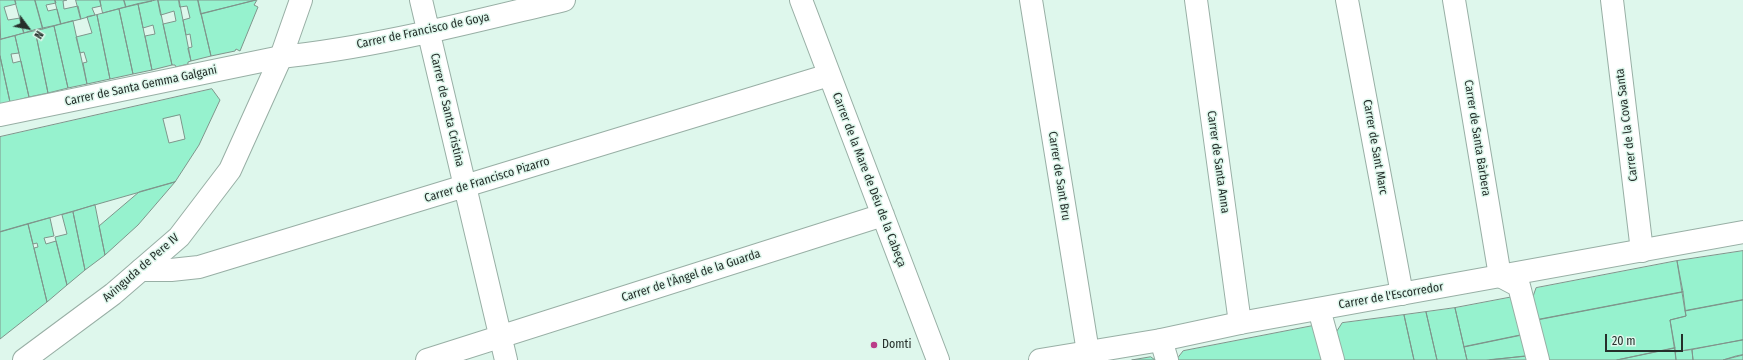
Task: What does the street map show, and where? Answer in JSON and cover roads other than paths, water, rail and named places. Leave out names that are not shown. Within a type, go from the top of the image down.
[{"type":"street","name":"Avinguda de Pere IV","points":[[24,360],[113,294],[179,237],[230,170],[281,57],[301,0]]},
{"type":"street","name":"Carrer de Santa Cristina","points":[[421,0],[506,360]]},
{"type":"street","name":"Carrer de Francisco de Goya","points":[[281,57],[319,53],[428,31],[564,0]]},
{"type":"street","name":"Carrer de la Mare de Déu de la Cabeça","points":[[800,0],[938,360]]},
{"type":"street","name":"Carrer de Sant Bru","points":[[1031,0],[1088,352]]},
{"type":"street","name":"Carrer de Santa Anna","points":[[1196,0],[1240,324]]},
{"type":"street","name":"Carrer de Sant Marc","points":[[1347,0],[1402,294]]},
{"type":"street","name":"Carrer de Santa Bàrbera","points":[[1454,0],[1500,276]]},
{"type":"street","name":"Carrer de la Cova Santa","points":[[1612,0],[1642,251]]},
{"type":"street","name":"Carrer de Santa Gemma Galgani","points":[[0,115],[281,57]]},
{"type":"street","name":"Carrer de Francisco Pizarro","points":[[141,270],[171,270],[199,267],[830,75]]},
{"type":"street","name":"Carrer de l'Àngel de la Guarda","points":[[427,360],[883,215]]},
{"type":"street","name":"Carrer de l'Escorredor","points":[[1040,360],[1088,352],[1164,350],[1240,324],[1743,232]]},
{"type":"street","points":[[1500,276],[1519,286],[1538,360]]},
{"type":"street","points":[[1319,309],[1333,360]]},
{"type":"place","name":"Domti","points":[[874,345]]}]
